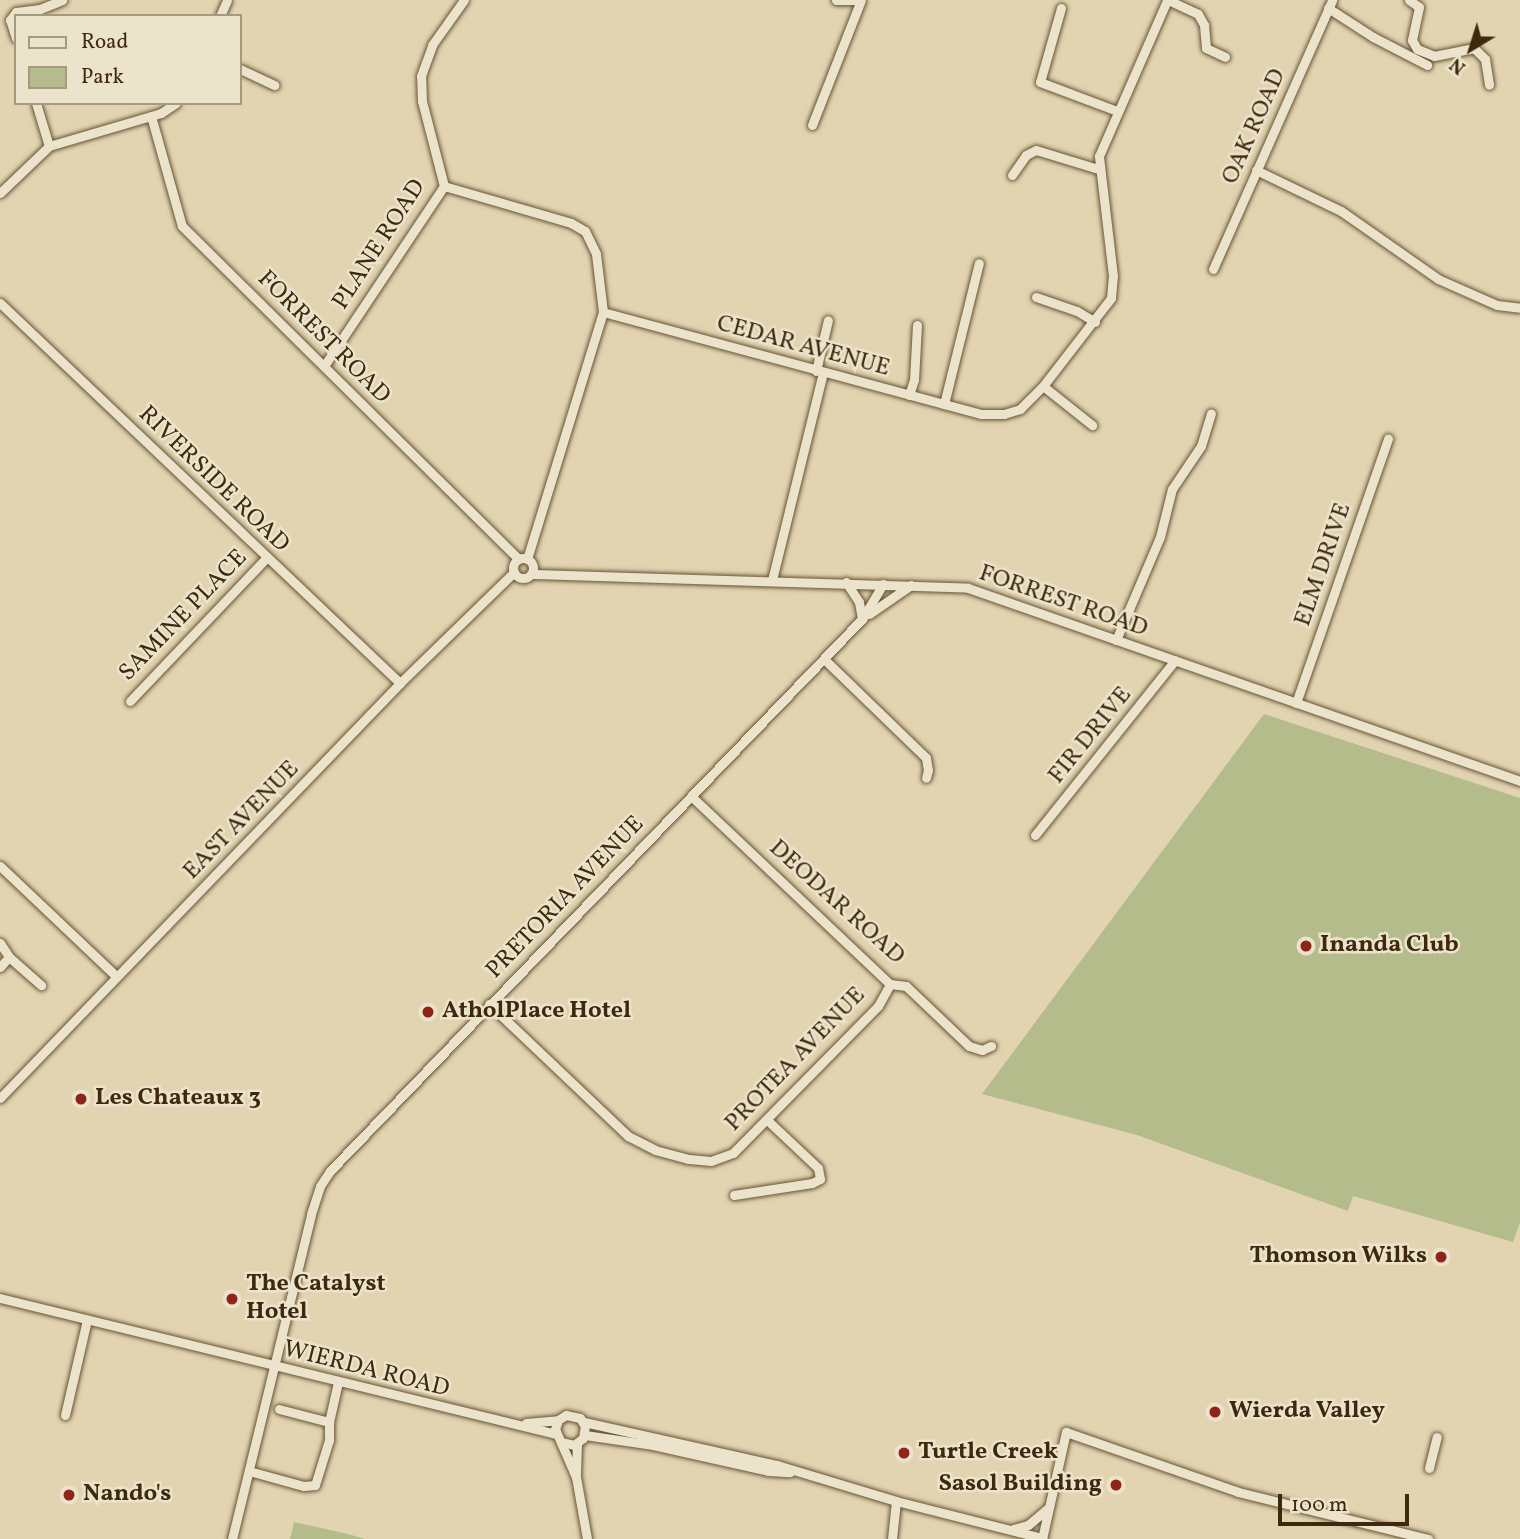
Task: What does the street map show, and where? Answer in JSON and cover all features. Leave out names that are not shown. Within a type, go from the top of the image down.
[{"type":"street","points":[[16,14],[20,10],[40,9],[62,0]]},
{"type":"street","name":"PLANE ROAD","points":[[324,366],[444,186],[422,100],[421,76],[426,56],[464,0]]},
{"type":"street","points":[[813,125],[860,0],[836,0]]},
{"type":"street","points":[[1092,425],[1043,386],[1107,305],[1113,285],[1098,169],[1101,148],[1167,0],[1198,14],[1204,25],[1206,48],[1226,57]]},
{"type":"street","points":[[1409,0],[1419,7],[1412,40],[1418,49],[1434,57],[1474,48],[1485,60],[1489,85]]},
{"type":"street","points":[[1330,4],[1373,37],[1427,65]]},
{"type":"street","name":"OAK ROAD","points":[[1213,269],[1330,4]]},
{"type":"street","points":[[1060,8],[1040,82],[1117,111]]},
{"type":"street","points":[[14,16],[10,20],[14,32]]},
{"type":"street","points":[[242,70],[275,85]]},
{"type":"street","points":[[37,105],[49,146]]},
{"type":"street","points":[[0,193],[49,146],[151,116],[172,105]]},
{"type":"street","name":"FORREST ROAD","points":[[151,116],[182,226],[523,559]]},
{"type":"street","points":[[1013,175],[1026,155],[1036,150],[1098,169]]},
{"type":"street","points":[[1256,170],[1334,207],[1438,279],[1497,305],[1520,308]]},
{"type":"street","points":[[444,186],[546,215],[585,231],[597,254],[603,312],[523,559],[513,564],[514,572],[524,578],[531,574],[533,565],[523,559]]},
{"type":"street","points":[[944,404],[979,263]]},
{"type":"street","points":[[1036,298],[1077,311],[1095,322]]},
{"type":"street","name":"RIVERSIDE ROAD","points":[[0,303],[400,683]]},
{"type":"street","name":"CEDAR AVENUE","points":[[603,312],[820,372],[993,415],[1020,409],[1043,386]]},
{"type":"street","points":[[772,580],[820,372],[828,320]]},
{"type":"street","points":[[909,395],[914,380],[917,325]]},
{"type":"street","points":[[1116,640],[1160,537],[1172,489],[1201,446],[1211,413]]},
{"type":"street","name":"ELM DRIVE","points":[[1296,703],[1388,439]]},
{"type":"street","name":"SAMINE PLACE","points":[[130,701],[266,558]]},
{"type":"street","name":"EAST AVENUE","points":[[2,1093],[400,683],[514,572]]},
{"type":"street","name":"FORREST ROAD","points":[[531,574],[968,588],[1520,781]]},
{"type":"street","points":[[846,582],[859,602],[862,619],[911,585]]},
{"type":"street","name":"PRETORIA AVENUE","points":[[232,1539],[276,1367],[310,1214],[320,1186],[349,1150],[862,619],[883,584]]},
{"type":"street","points":[[824,659],[926,758],[926,778]]},
{"type":"street","name":"FIR DRIVE","points":[[1035,835],[1175,660]]},
{"type":"street","name":"DEODAR ROAD","points":[[691,796],[890,984],[906,986],[969,1046],[982,1050],[991,1046]]},
{"type":"street","points":[[0,866],[117,976]]},
{"type":"street","points":[[0,943],[9,957],[41,985]]},
{"type":"street","points":[[0,967],[9,957]]},
{"type":"street","name":"PROTEA AVENUE","points":[[489,1004],[614,1125],[655,1150],[689,1160],[720,1159],[733,1153],[878,1006],[890,984]]},
{"type":"street","points":[[734,1195],[812,1184],[820,1179],[818,1168],[766,1119]]},
{"type":"street","name":"WIERDA ROAD","points":[[0,1298],[467,1414],[520,1423],[559,1438]]},
{"type":"street","points":[[65,1415],[87,1320]]},
{"type":"street","points":[[249,1471],[304,1486],[316,1485],[329,1440],[329,1422],[338,1382]]},
{"type":"street","points":[[279,1409],[329,1422]]},
{"type":"street","points":[[576,1478],[559,1438],[558,1420],[570,1414],[584,1422],[691,1450]]},
{"type":"street","name":"WIERDA ROAD","points":[[520,1423],[558,1420]]},
{"type":"street","points":[[584,1422],[585,1434],[577,1443],[576,1478],[587,1539]]},
{"type":"street","points":[[585,1434],[691,1450],[795,1472],[1042,1539],[1066,1432],[1238,1492],[1428,1539]]},
{"type":"street","points":[[1429,1468],[1437,1437]]},
{"type":"street","points":[[559,1438],[577,1443]]},
{"type":"street","points":[[892,1539],[895,1501]]},
{"type":"street","points":[[1011,1530],[1028,1525],[1049,1508]]},
{"type":"green space","name":"Inanda Club","points":[[1264,714],[1520,798],[1520,1223],[1513,1242],[1353,1196],[1348,1211],[1137,1135],[982,1094]]},
{"type":"green space","points":[[294,1522],[348,1534],[365,1539],[290,1539]]},
{"type":"place","name":"Inanda Club","points":[[1306,946]]},
{"type":"place","name":"AtholPlace Hotel","points":[[428,1012]]},
{"type":"place","name":"Les Chateaux 3","points":[[81,1099]]},
{"type":"place","name":"Thomson Wilks","points":[[1441,1257]]},
{"type":"place","name":"The Catalyst Hotel","points":[[232,1299]]},
{"type":"place","name":"Wierda Valley","points":[[1215,1412]]},
{"type":"place","name":"Turtle Creek","points":[[904,1453]]},
{"type":"place","name":"Sasol Building","points":[[1116,1485]]},
{"type":"place","name":"Nando's","points":[[69,1495]]}]
